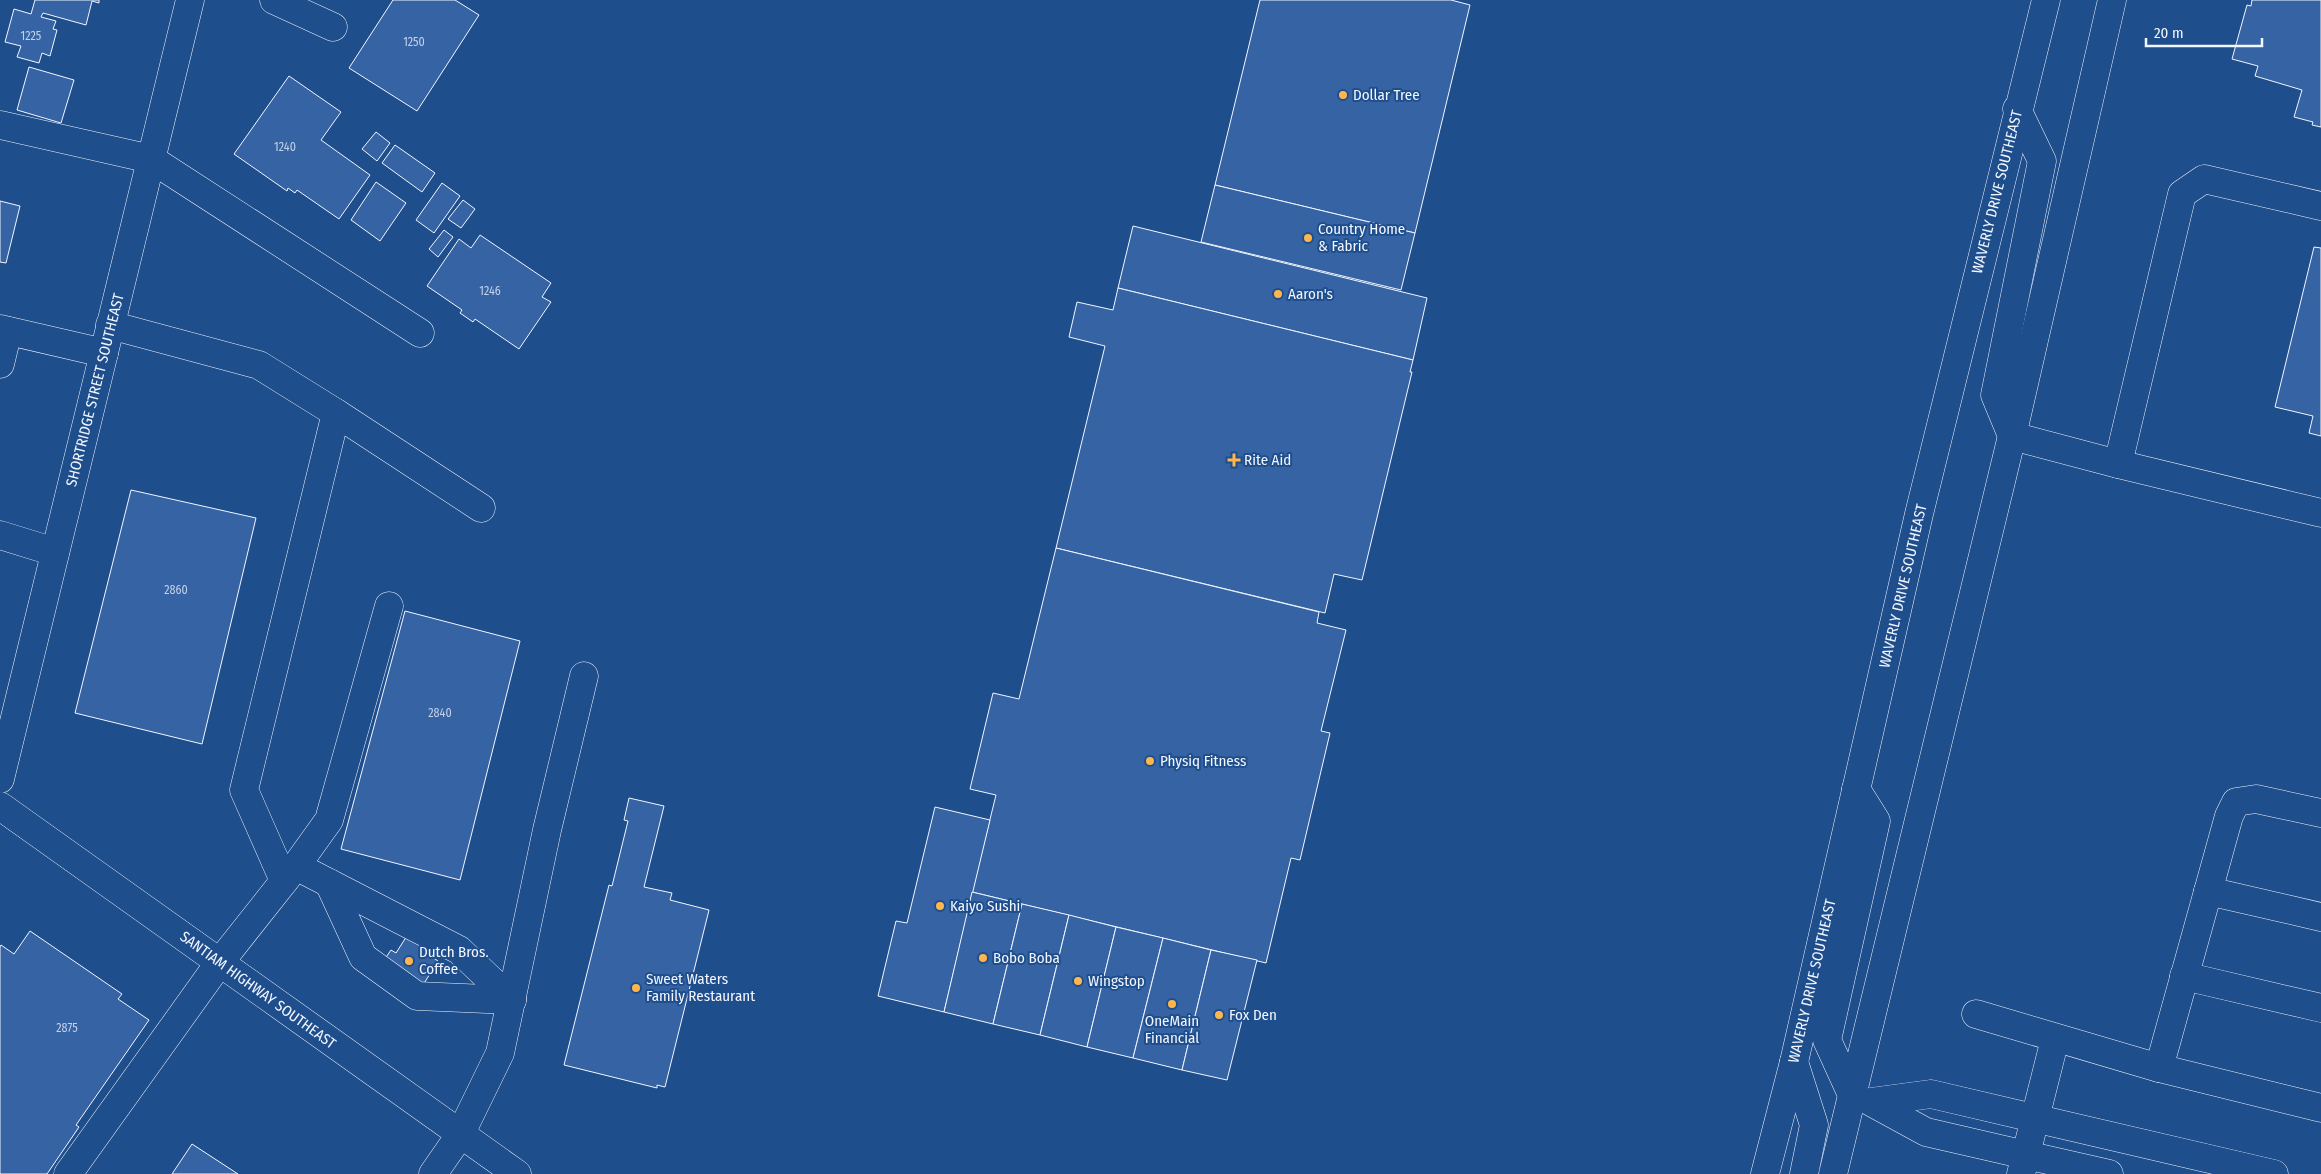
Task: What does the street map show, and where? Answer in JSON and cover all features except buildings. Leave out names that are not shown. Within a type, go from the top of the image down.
[{"type":"main road","name":"SHORTRIDGE STREET SOUTHEAST","points":[[0,779],[190,0]]},
{"type":"main road","points":[[274,0],[333,27]]},
{"type":"main road","name":"WAVERLY DRIVE SOUTHEAST","points":[[1766,1174],[1794,1062],[1919,514],[2017,109],[2046,0]]},
{"type":"main road","points":[[1833,1174],[1861,1098],[2112,0]]},
{"type":"main road","points":[[2012,436],[1995,395],[2042,161],[2017,109]]},
{"type":"main road","points":[[0,125],[151,159],[420,333]]},
{"type":"main road","points":[[2118,464],[2182,194],[2204,178],[2321,206]]},
{"type":"main road","points":[[110,325],[259,365],[481,508]]},
{"type":"main road","points":[[0,364],[4,330],[104,353]]},
{"type":"main road","points":[[336,413],[244,790],[290,874],[329,882],[459,950],[512,1000]]},
{"type":"main road","points":[[2012,436],[2118,464],[2321,513]]},
{"type":"main road","points":[[0,535],[55,552]]},
{"type":"main road","points":[[68,1174],[220,962],[330,820],[389,606]]},
{"type":"main road","points":[[433,1174],[460,1135],[500,1053],[547,830],[584,676]]},
{"type":"main road","points":[[1856,789],[1876,821],[1827,1040],[1861,1098],[1926,1132],[2023,1165],[2109,1174]]},
{"type":"main road","points":[[2158,1068],[2228,816],[2236,802],[2256,798],[2321,813]]},
{"type":"main road","name":"SANTIAM HIGHWAY SOUTHEAST","points":[[0,806],[517,1174]]},
{"type":"main road","points":[[329,882],[363,957],[417,996],[512,1000]]},
{"type":"main road","points":[[2208,891],[2321,917]]},
{"type":"main road","points":[[2184,976],[2321,1008]]},
{"type":"main road","points":[[1976,1014],[2158,1068],[2321,1108]]},
{"type":"main road","points":[[2023,1165],[2055,1039]]},
{"type":"main road","points":[[1794,1062],[1814,1125],[1804,1174]]},
{"type":"main road","points":[[1861,1098],[1930,1094],[2035,1120],[2274,1174]]},
{"type":"place","name":"Dollar Tree","points":[[1343,95]]},
{"type":"place","name":"Country Home & Fabric","points":[[1308,238]]},
{"type":"place","name":"Aaron's","points":[[1278,294]]},
{"type":"place","name":"Rite Aid","points":[[1234,460]]},
{"type":"place","name":"Physiq Fitness","points":[[1150,761]]},
{"type":"place","name":"Kaiyo Sushi","points":[[940,906]]},
{"type":"place","name":"Bobo Boba","points":[[983,958]]},
{"type":"place","name":"Dutch Bros. Coffee","points":[[409,961]]},
{"type":"place","name":"Wingstop","points":[[1078,981]]},
{"type":"place","name":"Sweet Waters Family Restaurant","points":[[636,988]]},
{"type":"place","name":"OneMain Financial","points":[[1172,1004]]},
{"type":"place","name":"Fox Den","points":[[1219,1015]]}]
